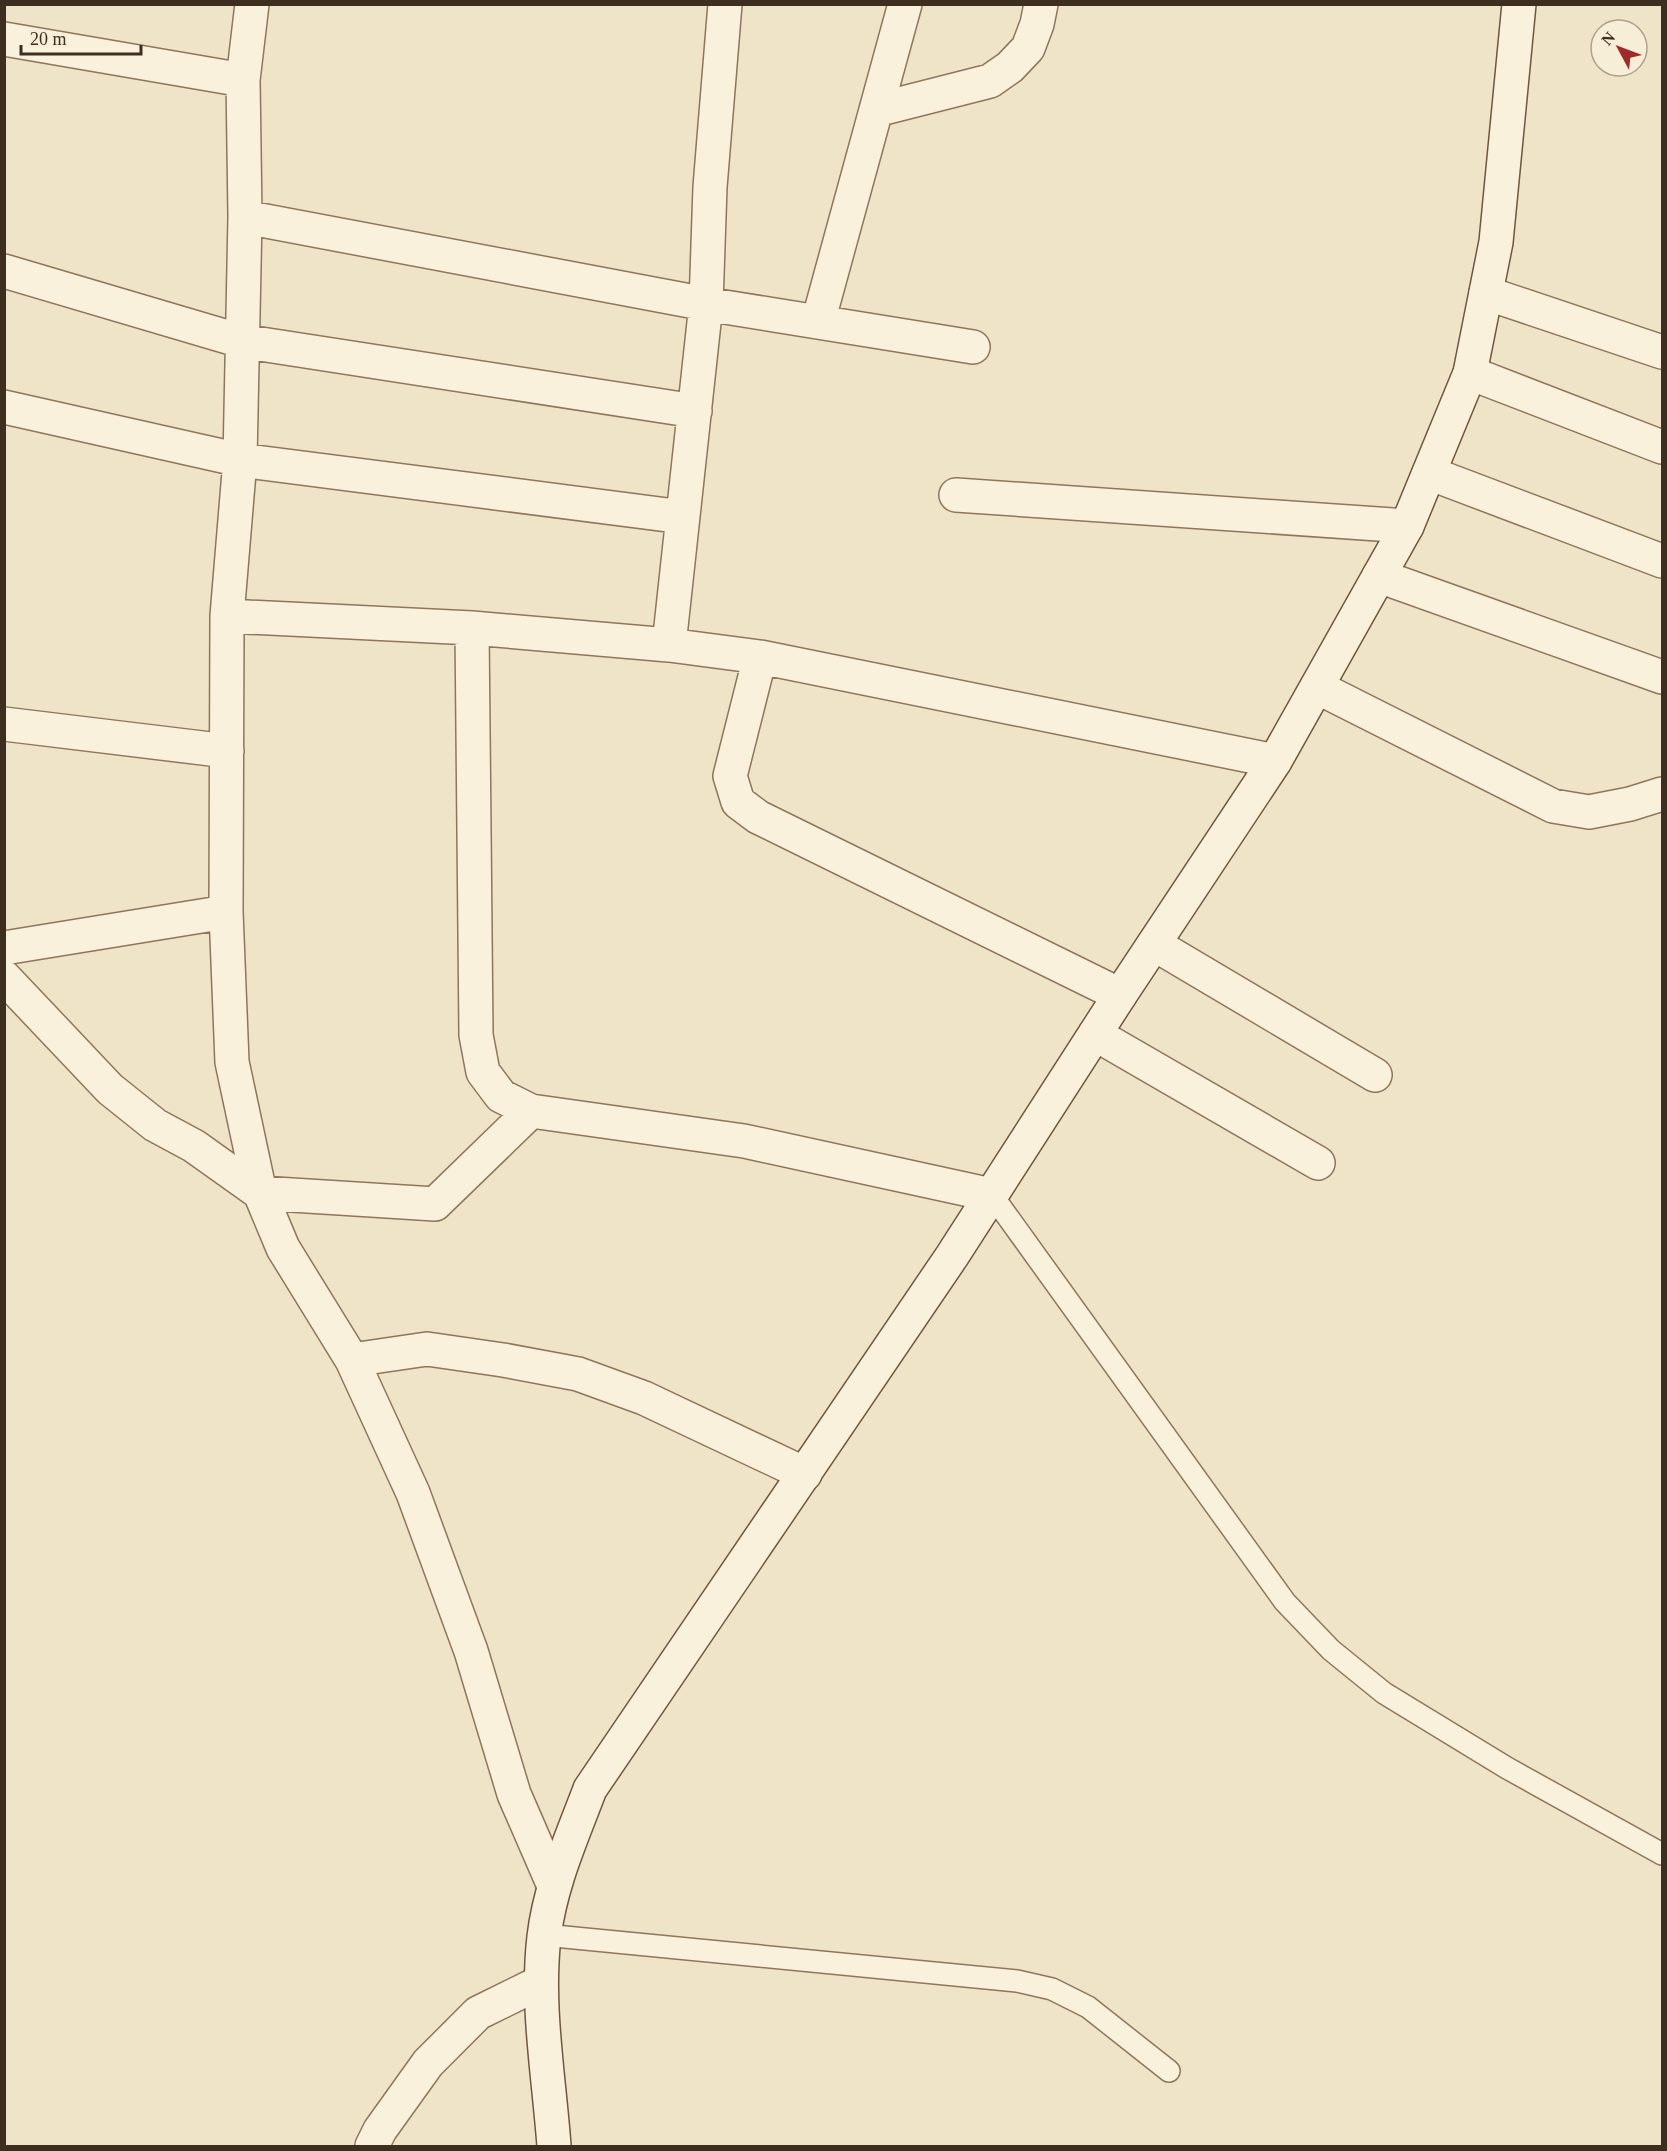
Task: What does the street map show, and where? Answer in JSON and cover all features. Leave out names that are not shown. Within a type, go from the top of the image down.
[{"type":"street","points":[[252,4],[243,80],[245,217],[240,460],[228,616],[226,912],[232,1062],[260,1193],[283,1248],[352,1360],[413,1493],[471,1651],[514,1794],[554,1886]]},
{"type":"street","points":[[669,645],[706,304],[710,186],[725,4]]},
{"type":"street","points":[[818,322],[905,4]]},
{"type":"street","points":[[876,110],[990,81],[1010,67],[1028,48],[1037,24],[1041,4]]},
{"type":"street","points":[[554,2146],[541,1982],[544,1935],[554,1886],[590,1789],[992,1196],[1120,995],[1275,761],[1407,526],[1470,373],[1496,242],[1519,4]]},
{"type":"street","points":[[4,39],[243,80]]},
{"type":"street","points":[[245,217],[706,304],[973,347]]},
{"type":"street","points":[[4,271],[241,341],[695,411]]},
{"type":"street","points":[[1486,293],[1662,352]]},
{"type":"street","points":[[1470,373],[1662,447]]},
{"type":"street","points":[[4,407],[240,460],[683,517]]},
{"type":"street","points":[[1429,473],[1662,561]]},
{"type":"street","points":[[956,495],[1407,526]]},
{"type":"street","points":[[1379,576],[1662,677]]},
{"type":"street","points":[[228,616],[472,628],[669,645],[760,657],[1275,761]]},
{"type":"street","points":[[472,628],[476,1035],[483,1072],[501,1096],[531,1111],[744,1141],[992,1196]]},
{"type":"street","points":[[760,657],[730,776],[738,802],[758,817],[1120,995]]},
{"type":"street","points":[[1317,687],[1553,806],[1589,812],[1630,804],[1662,794]]},
{"type":"street","points":[[4,724],[228,751]]},
{"type":"street","points":[[4,948],[226,912]]},
{"type":"street","points":[[1154,944],[1375,1075]]},
{"type":"street","points":[[4,976],[110,1089],[155,1125],[194,1146],[260,1193],[435,1204],[531,1111]]},
{"type":"street","points":[[1095,1034],[1318,1163]]},
{"type":"street","points":[[352,1360],[427,1349],[578,1374],[644,1398],[805,1474]]},
{"type":"street","points":[[372,2146],[428,2063],[477,2013],[541,1982]]},
{"type":"lane","points":[[992,1196],[1285,1602],[1331,1650],[1384,1693],[1488,1757],[1662,1854]]},
{"type":"lane","points":[[544,1935],[1017,1981],[1052,1989],[1088,2007],[1169,2071]]}]
